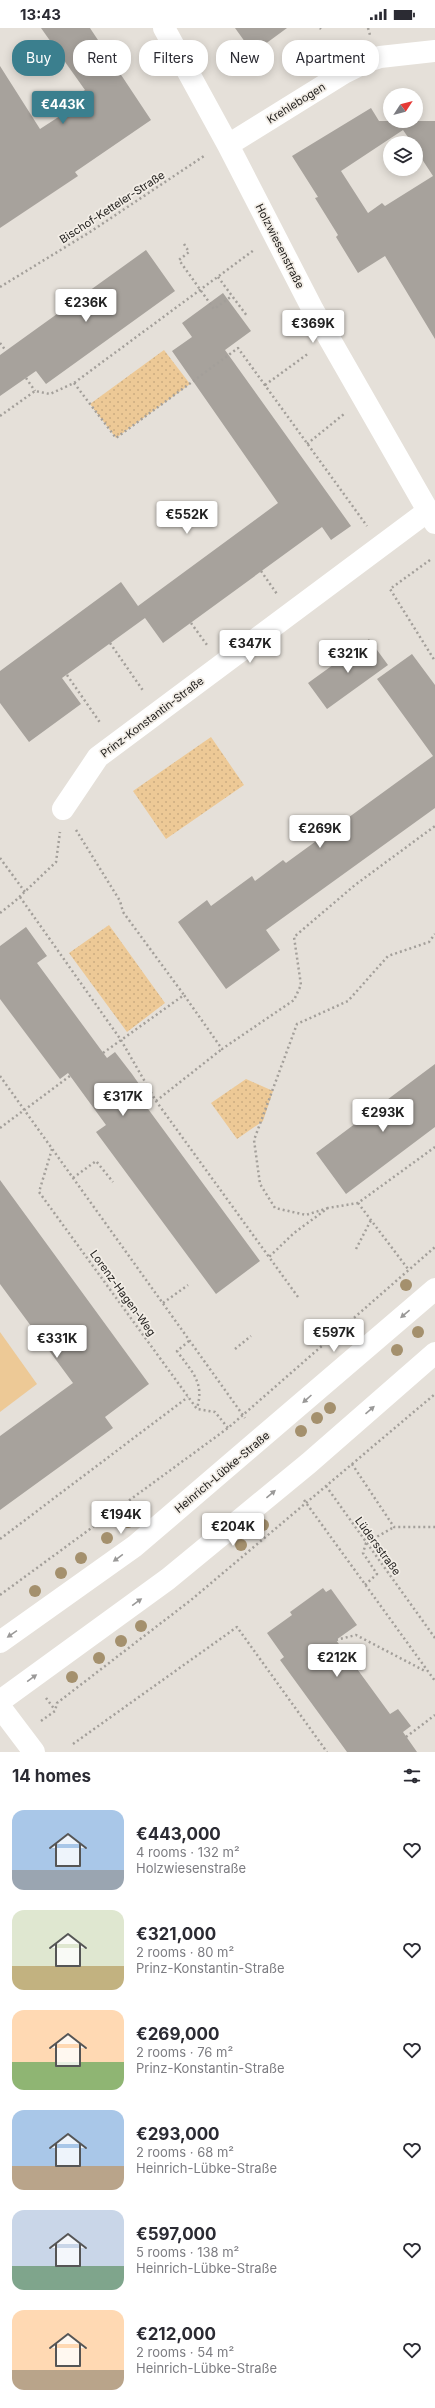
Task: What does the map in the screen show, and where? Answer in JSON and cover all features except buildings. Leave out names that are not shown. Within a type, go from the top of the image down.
[{"type":"street","name":"Holzwiesenstraße","points":[[164,28],[228,145],[313,310],[431,517]]},
{"type":"street","name":"Krehlebogen","points":[[228,145],[344,73],[368,61],[380,57],[435,51]]},
{"type":"street","name":"Prinz-Konstantin-Straße","points":[[63,809],[98,757],[381,546],[431,517]]},
{"type":"street","name":"Heinrich-Lübke-Straße","points":[[0,1642],[135,1546],[435,1289]]},
{"type":"street","points":[[0,1701],[168,1579],[309,1463],[435,1353]]},
{"type":"street","points":[[0,1707],[34,1752]]},
{"type":"path","name":"Bischof-Ketteler-Straße","points":[[0,287],[90,232],[204,156],[202,150]]},
{"type":"path","points":[[184,244],[189,252],[179,260],[214,309],[232,296]]},
{"type":"path","points":[[0,416],[35,392],[50,394],[74,383],[255,250]]},
{"type":"path","points":[[218,277],[247,316]]},
{"type":"path","points":[[0,343],[6,351]]},
{"type":"path","points":[[74,383],[116,438],[238,348],[381,546]]},
{"type":"path","points":[[265,386],[309,353]]},
{"type":"path","points":[[26,378],[35,392]]},
{"type":"path","points":[[307,444],[344,414]]},
{"type":"path","points":[[430,560],[390,590],[435,661]]},
{"type":"path","points":[[110,643],[158,712]]},
{"type":"path","points":[[67,675],[115,744]]},
{"type":"path","points":[[0,913],[20,897],[56,862],[63,809]]},
{"type":"path","points":[[63,809],[120,901],[123,912],[222,1050]]},
{"type":"path","points":[[156,1101],[222,1050],[294,1000],[301,985],[294,937],[355,885],[435,826]]},
{"type":"path","points":[[0,858],[25,892]]},
{"type":"path","points":[[20,897],[121,1040],[156,1101],[298,1297]]},
{"type":"path","points":[[435,934],[429,942],[388,956],[348,1001],[298,1024],[254,1140],[260,1184],[275,1208],[306,1214],[328,1208],[358,1203],[435,1147]]},
{"type":"path","points":[[103,1053],[184,995]]},
{"type":"path","points":[[0,1076],[249,1424]]},
{"type":"path","points":[[0,1128],[70,1076]]},
{"type":"path","name":"Lorenz-Hagen-Weg","points":[[52,1148],[39,1192],[196,1409]]},
{"type":"path","points":[[73,1178],[96,1161],[113,1182]]},
{"type":"path","points":[[358,1203],[408,1269]]},
{"type":"path","points":[[269,1257],[294,1233],[328,1208]]},
{"type":"path","points":[[356,1249],[371,1220]]},
{"type":"path","points":[[0,1594],[228,1428],[408,1269],[435,1247]]},
{"type":"path","points":[[163,1303],[188,1285]]},
{"type":"path","points":[[235,1349],[251,1336]]},
{"type":"path","points":[[189,1341],[176,1351],[199,1383],[201,1394],[196,1409],[215,1412],[228,1428]]},
{"type":"path","points":[[55,1711],[57,1703],[191,1600],[435,1394]]},
{"type":"path","points":[[0,1539],[188,1397]]},
{"type":"path","name":"Lüdersstraße","points":[[309,1463],[435,1638]]},
{"type":"path","points":[[352,1464],[394,1527]]},
{"type":"path","points":[[300,1495],[426,1671],[435,1681]]},
{"type":"path","points":[[364,1585],[377,1574],[363,1553],[366,1543],[394,1527],[435,1527]]},
{"type":"path","points":[[73,1744],[237,1626],[327,1752]]},
{"type":"path","points":[[336,1640],[356,1635],[426,1671]]},
{"type":"path","points":[[406,1736],[435,1715]]},
{"type":"shaded area","points":[[164,350],[190,384],[116,438],[90,404]]},
{"type":"shaded area","points":[[211,737],[244,785],[166,839],[133,791]]},
{"type":"shaded area","points":[[109,925],[165,1003],[127,1032],[69,953]]},
{"type":"shaded area","points":[[246,1079],[273,1091],[263,1121],[237,1139],[211,1103]]},
{"type":"shaded area","points":[[0,1332],[37,1384],[0,1412]]}]
